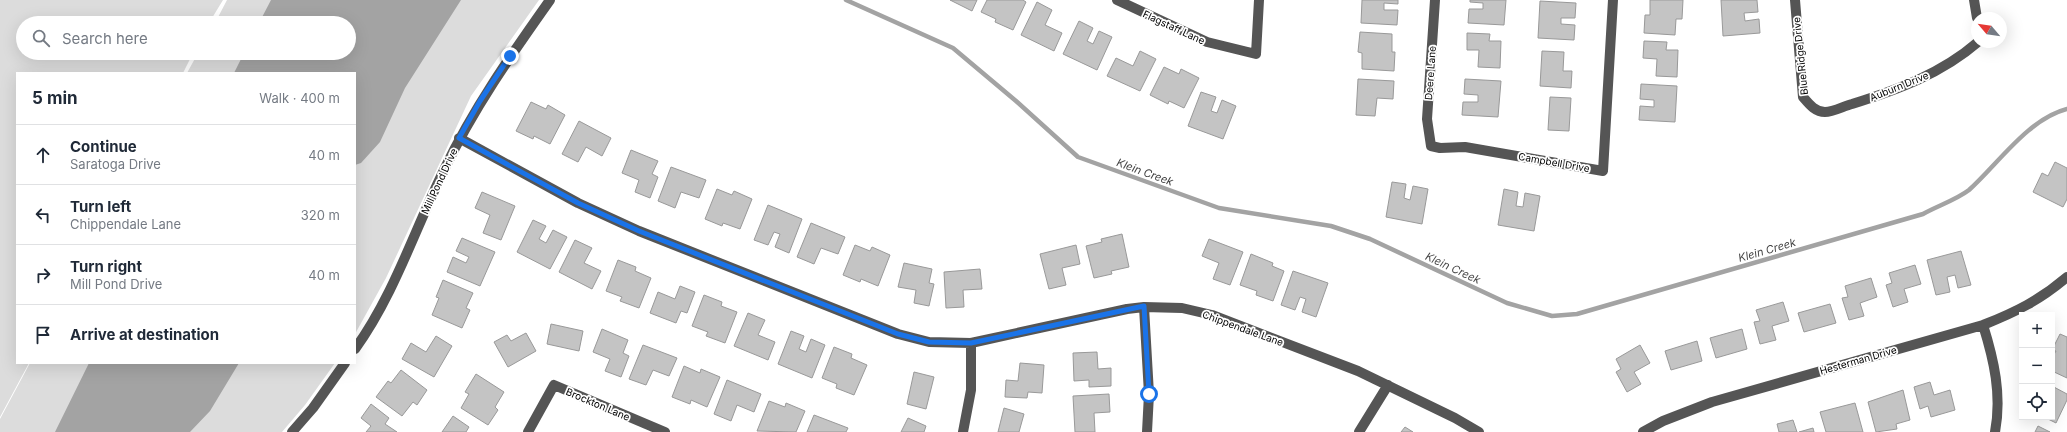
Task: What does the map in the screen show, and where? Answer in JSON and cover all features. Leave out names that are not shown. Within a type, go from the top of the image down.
[{"type":"street","name":"Mill Pond Drive","points":[[356,347],[392,285],[459,138],[480,101],[550,0]]},
{"type":"street","name":"Flagstaff Lane","points":[[1118,0],[1207,42],[1256,54],[1259,0]]},
{"type":"street","name":"Deere Lane","points":[[1431,146],[1427,118],[1435,0]]},
{"type":"street","name":"Campbell Drive","points":[[1431,146],[1440,148],[1465,147],[1603,171],[1613,0]]},
{"type":"street","name":"Blue Ridge Drive","points":[[1795,0],[1803,97],[1814,109]]},
{"type":"street","points":[[1974,0],[1976,12]]},
{"type":"street","name":"Auburn Drive","points":[[1814,109],[1825,112],[1879,96],[1915,82],[1937,71],[1971,47]]},
{"type":"street","name":"Chippendale Lane","points":[[459,138],[578,203],[639,231],[898,334],[929,342],[971,343],[1144,306],[1182,308],[1212,315],[1358,371],[1455,418],[1478,432]]},
{"type":"street","name":"Hesterman Drive","points":[[1643,432],[1662,421],[1712,402],[1983,325],[2025,308],[2047,294],[2067,277]]},
{"type":"street","points":[[1144,306],[1149,394],[1147,432]]},
{"type":"street","points":[[1983,325],[1989,344],[1998,392],[1996,432]]},
{"type":"street","points":[[963,432],[969,407],[971,343]]},
{"type":"street","points":[[292,432],[313,408],[344,364]]},
{"type":"street","name":"Brockton Lane","points":[[528,432],[554,385],[665,432]]},
{"type":"street","points":[[1359,432],[1388,385]]},
{"type":"shaded area","points":[[0,0],[223,0],[213,16],[16,16],[16,60],[190,60],[184,72],[16,72],[16,364],[28,364],[0,417]]},
{"type":"shaded area","points":[[227,0],[539,0],[471,96],[386,278],[356,332],[356,72],[188,72],[194,60],[356,60],[356,16],[219,16]]},
{"type":"shaded area","points":[[271,0],[461,0],[405,88],[380,142],[361,163],[356,165],[356,72],[234,72],[240,60],[356,60],[356,16],[263,16]]},
{"type":"shaded area","points":[[29,364],[334,364],[305,405],[282,432],[0,432],[0,419]]},
{"type":"shaded area","points":[[89,364],[238,364],[210,411],[190,432],[55,432]]},
{"type":"building","points":[[950,0],[977,0],[972,11]]},
{"type":"building","points":[[987,0],[1023,0],[1026,2],[1013,30],[995,22],[996,19],[981,12]]},
{"type":"building","points":[[1362,0],[1398,0],[1398,4],[1384,3],[1384,10],[1398,10],[1397,25],[1361,23]]},
{"type":"building","points":[[1470,0],[1506,0],[1504,25],[1468,23],[1469,9],[1483,9],[1483,3],[1470,2]]},
{"type":"building","points":[[1650,0],[1683,0],[1682,19],[1676,19],[1675,35],[1644,33],[1645,15],[1650,15]]},
{"type":"building","points":[[1721,0],[1757,0],[1758,12],[1744,13],[1745,21],[1759,19],[1760,33],[1723,36]]},
{"type":"building","points":[[1540,1],[1576,3],[1575,18],[1561,18],[1561,24],[1575,25],[1574,40],[1538,38]]},
{"type":"building","points":[[1037,2],[1052,10],[1045,25],[1062,33],[1054,51],[1021,35]]},
{"type":"building","points":[[1079,21],[1093,28],[1087,41],[1093,44],[1099,31],[1112,37],[1097,70],[1063,54]]},
{"type":"building","points":[[1360,32],[1392,34],[1392,52],[1395,52],[1394,71],[1362,69],[1362,53],[1358,52]]},
{"type":"building","points":[[1467,33],[1490,34],[1489,41],[1501,41],[1500,68],[1478,67],[1479,50],[1467,50]]},
{"type":"building","points":[[1644,41],[1667,42],[1666,50],[1678,50],[1677,77],[1656,76],[1657,59],[1643,58]]},
{"type":"building","points":[[1140,51],[1156,59],[1140,91],[1107,76],[1116,58],[1133,66]]},
{"type":"building","points":[[1542,51],[1564,52],[1563,71],[1572,71],[1571,88],[1540,86]]},
{"type":"building","points":[[1164,67],[1179,74],[1181,69],[1199,78],[1184,108],[1169,101],[1168,104],[1150,95]]},
{"type":"building","points":[[1358,79],[1394,81],[1393,99],[1377,98],[1375,116],[1356,115]]},
{"type":"building","points":[[1465,79],[1501,81],[1498,117],[1462,115],[1463,102],[1478,102],[1478,95],[1464,94]]},
{"type":"building","points":[[1641,84],[1677,86],[1675,122],[1639,120],[1640,106],[1654,107],[1654,100],[1640,99]]},
{"type":"building","points":[[1201,92],[1216,97],[1211,111],[1217,113],[1222,100],[1236,106],[1223,139],[1188,126]]},
{"type":"building","points":[[1550,97],[1571,98],[1569,131],[1548,130]]},
{"type":"building","points":[[531,102],[546,109],[548,105],[565,115],[550,144],[534,136],[533,139],[516,131]]},
{"type":"building","points":[[579,121],[611,138],[602,156],[586,147],[578,162],[562,154]]},
{"type":"building","points":[[631,150],[658,161],[652,174],[658,177],[650,198],[635,192],[639,180],[622,173]]},
{"type":"building","points":[[2055,162],[2067,168],[2067,199],[2063,207],[2033,192],[2042,173],[2048,176]]},
{"type":"building","points":[[671,167],[706,180],[699,198],[681,192],[675,208],[658,201]]},
{"type":"building","points":[[1392,182],[1406,184],[1404,198],[1410,200],[1413,186],[1428,189],[1422,224],[1386,217]]},
{"type":"building","points":[[717,189],[732,195],[734,191],[752,199],[740,229],[723,223],[722,226],[705,219]]},
{"type":"building","points":[[1504,189],[1518,192],[1516,206],[1523,207],[1525,193],[1540,196],[1534,231],[1498,225]]},
{"type":"building","points":[[482,192],[515,206],[501,240],[483,233],[490,215],[475,208]]},
{"type":"building","points":[[768,205],[802,219],[789,253],[775,247],[780,234],[774,232],[768,245],[754,240]]},
{"type":"building","points":[[533,220],[546,226],[539,239],[546,243],[553,230],[567,237],[550,269],[517,252]]},
{"type":"building","points":[[811,223],[845,237],[838,254],[821,248],[814,264],[797,257]]},
{"type":"building","points":[[1122,234],[1129,267],[1111,271],[1112,274],[1094,278],[1086,246],[1102,242],[1101,239]]},
{"type":"building","points":[[462,238],[495,252],[480,286],[447,272],[453,257],[466,263],[469,257],[456,251]]},
{"type":"building","points":[[1209,239],[1243,252],[1230,285],[1213,279],[1219,263],[1202,256]]},
{"type":"building","points":[[575,240],[592,248],[584,263],[601,271],[592,289],[559,272]]},
{"type":"building","points":[[855,245],[870,251],[872,247],[890,255],[878,286],[861,279],[860,282],[843,275]]},
{"type":"building","points":[[1076,245],[1080,264],[1062,268],[1066,285],[1049,289],[1040,254]]},
{"type":"building","points":[[1961,251],[1971,285],[1958,288],[1955,275],[1947,277],[1950,292],[1936,295],[1927,260]]},
{"type":"building","points":[[1251,254],[1273,263],[1272,266],[1284,271],[1273,301],[1256,295],[1257,291],[1240,285]]},
{"type":"building","points":[[618,260],[636,267],[635,271],[651,278],[639,308],[620,301],[622,297],[606,291]]},
{"type":"building","points":[[904,263],[932,269],[929,283],[934,284],[929,306],[914,303],[916,290],[898,287]]},
{"type":"building","points":[[1915,265],[1921,284],[1904,289],[1908,302],[1893,307],[1886,285],[1892,283],[1889,273]]},
{"type":"building","points":[[980,269],[982,289],[963,290],[964,307],[946,308],[944,272]]},
{"type":"building","points":[[1293,271],[1328,283],[1316,317],[1302,312],[1306,299],[1300,297],[1295,310],[1281,305]]},
{"type":"building","points":[[1871,278],[1877,297],[1860,303],[1864,316],[1849,320],[1842,298],[1848,297],[1845,286]]},
{"type":"building","points":[[443,280],[473,293],[466,308],[470,310],[462,328],[432,315],[439,298],[436,297]]},
{"type":"building","points":[[680,286],[695,292],[687,313],[681,311],[676,323],[650,313],[658,292],[675,299]]},
{"type":"building","points":[[704,295],[722,302],[721,306],[737,312],[725,343],[706,336],[708,332],[692,326]]},
{"type":"building","points":[[1783,302],[1789,321],[1772,326],[1776,340],[1760,344],[1754,322],[1760,321],[1756,310]]},
{"type":"building","points":[[1830,304],[1836,323],[1804,332],[1798,313]]},
{"type":"building","points":[[748,313],[765,320],[758,335],[775,342],[768,360],[734,346]]},
{"type":"building","points":[[551,324],[583,331],[579,351],[547,344]]},
{"type":"building","points":[[602,329],[628,340],[623,353],[629,356],[621,377],[605,371],[610,359],[593,352]]},
{"type":"building","points":[[1742,329],[1747,349],[1716,358],[1710,338]]},
{"type":"building","points":[[791,331],[804,336],[799,349],[806,352],[811,339],[825,345],[812,378],[778,364]]},
{"type":"building","points":[[526,333],[536,351],[508,367],[494,342],[507,335],[511,341]]},
{"type":"building","points":[[2060,334],[2067,337],[2067,378],[2055,372],[2055,344]]},
{"type":"building","points":[[436,336],[452,346],[434,377],[402,359],[411,343],[426,352]]},
{"type":"building","points":[[1697,341],[1702,361],[1671,370],[1665,351]]},
{"type":"building","points":[[643,345],[677,358],[669,376],[653,370],[646,385],[629,379]]},
{"type":"building","points":[[1640,345],[1650,363],[1634,372],[1641,384],[1627,392],[1616,372],[1621,369],[1616,359]]},
{"type":"building","points":[[834,347],[852,354],[851,358],[867,365],[854,395],[836,388],[837,384],[822,378]]},
{"type":"building","points":[[1097,352],[1098,369],[1111,368],[1111,386],[1089,387],[1089,380],[1074,381],[1073,353]]},
{"type":"building","points":[[1020,363],[1044,365],[1042,393],[1028,392],[1027,398],[1005,397],[1006,380],[1018,381]]},
{"type":"building","points":[[684,366],[700,373],[701,369],[720,377],[707,407],[691,400],[690,404],[672,397]]},
{"type":"building","points":[[401,370],[427,390],[417,405],[413,402],[402,416],[376,397],[388,381],[391,383]]},
{"type":"building","points":[[914,372],[934,377],[926,409],[907,404]]},
{"type":"building","points":[[476,374],[504,392],[495,407],[498,410],[488,425],[461,408],[469,394],[465,392]]},
{"type":"building","points":[[727,380],[761,394],[754,412],[737,405],[731,421],[714,414]]},
{"type":"building","points":[[1930,382],[1934,395],[1950,390],[1955,410],[1931,417],[1928,406],[1920,409],[1914,387]]},
{"type":"building","points":[[2055,388],[2067,394],[2067,400],[2056,423],[2050,420],[2055,420]]},
{"type":"building","points":[[1903,390],[1910,420],[1896,424],[1897,429],[1876,432],[1868,402]]},
{"type":"building","points":[[1109,394],[1110,412],[1094,413],[1095,432],[1075,432],[1073,396]]},
{"type":"building","points":[[769,401],[785,407],[786,403],[805,411],[796,432],[757,431]]},
{"type":"building","points":[[1855,403],[1863,432],[1826,432],[1820,412]]},
{"type":"building","points":[[371,404],[389,418],[385,424],[397,432],[366,432],[371,426],[361,418]]},
{"type":"building","points":[[1004,408],[1024,414],[1019,432],[998,432]]},
{"type":"building","points":[[814,415],[848,428],[846,432],[807,432]]},
{"type":"building","points":[[453,416],[469,427],[466,432],[442,432]]},
{"type":"building","points":[[908,418],[926,426],[924,432],[901,432]]},
{"type":"building","points":[[1793,420],[1797,432],[1779,432],[1777,424]]},
{"type":"building","points":[[2038,426],[2050,432],[2035,432]]},
{"type":"building","points":[[1405,427],[1413,432],[1401,432]]},
{"type":"building","points":[[1813,428],[1814,432],[1799,432]]},
{"type":"waterway","name":"Klein Creek","points":[[846,0],[953,48],[1016,101],[1078,157],[1219,208],[1331,226],[1370,239],[1507,303],[1552,316],[1577,314],[1923,214],[1969,190],[2026,132],[2053,114],[2067,109]]},
{"type":"route","points":[[510,56],[480,101],[459,138],[578,203],[639,231],[898,334],[929,342],[971,343],[1144,306],[1149,394]]}]
